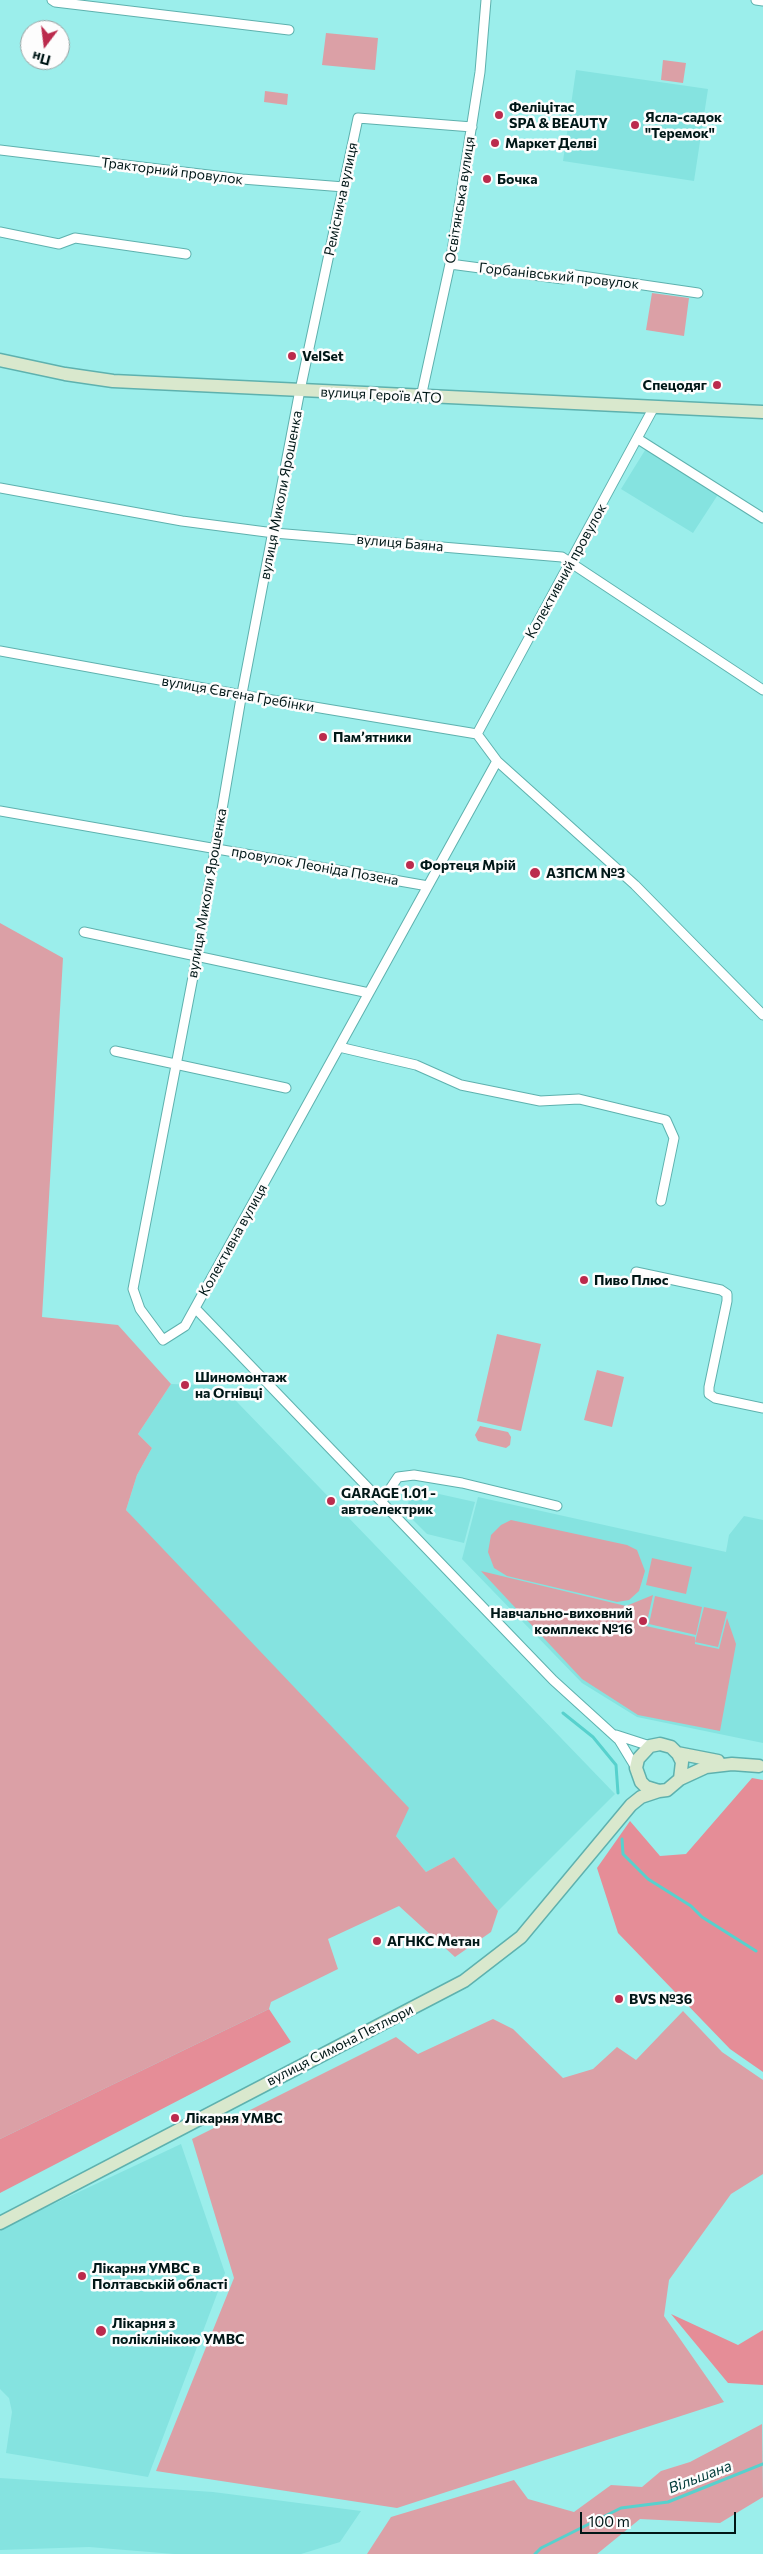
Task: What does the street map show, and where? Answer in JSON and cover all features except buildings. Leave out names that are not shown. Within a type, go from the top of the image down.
[{"type":"street","points":[[52,0],[55,2],[289,30]]},
{"type":"street","name":"Освітянська вулиця","points":[[421,397],[450,264],[472,127],[486,0]]},
{"type":"street","points":[[756,0],[763,1]]},
{"type":"street","name":"Реміснича вулиця","points":[[300,392],[358,118],[472,127]]},
{"type":"street","name":"Тракторний провулок","points":[[0,150],[242,179],[344,187]]},
{"type":"street","points":[[0,232],[59,244],[75,238],[186,254]]},
{"type":"street","name":"Горбанівський провулок","points":[[450,264],[562,278],[575,275],[698,292]]},
{"type":"street","name":"вулиця Героїв АТО","points":[[0,360],[65,374],[113,381],[300,392],[763,412]]},
{"type":"street","name":"вулиця Миколи Ярошенка","points":[[195,1308],[185,1326],[163,1340],[140,1309],[133,1289],[197,956],[242,695],[300,392]]},
{"type":"street","name":"Колективний провулок","points":[[476,734],[654,407]]},
{"type":"street","points":[[638,439],[763,518]]},
{"type":"street","name":"вулиця Баяна","points":[[0,488],[182,521],[274,532],[562,557],[571,561],[763,690]]},
{"type":"street","name":"вулиця Євгена Гребінки","points":[[0,650],[242,695],[476,734]]},
{"type":"street","points":[[476,734],[497,761],[635,885],[763,1015]]},
{"type":"street","name":"Колективна вулиця","points":[[497,761],[195,1308],[553,1680],[626,1748],[637,1772]]},
{"type":"street","name":"провулок Леоніда Позена","points":[[0,811],[428,886]]},
{"type":"street","points":[[84,932],[369,992]]},
{"type":"street","points":[[339,1047],[416,1065],[461,1085],[540,1101],[579,1099],[666,1120],[674,1138],[661,1201]]},
{"type":"street","points":[[115,1051],[286,1088]]},
{"type":"street","points":[[636,1272],[721,1290],[726,1294],[727,1301],[709,1387],[710,1394],[715,1398],[763,1408]]},
{"type":"street","points":[[382,1501],[398,1477],[414,1475],[462,1483],[556,1506]]},
{"type":"street","name":"Колективна вулиця","points":[[608,1730],[626,1740],[650,1746]]},
{"type":"street","points":[[666,1745],[677,1753],[701,1759],[761,1767],[719,1765],[706,1767],[680,1779],[674,1786],[659,1791],[646,1787],[637,1772],[638,1758],[650,1746],[666,1745]]},
{"type":"street","points":[[677,1753],[682,1762],[680,1779]]},
{"type":"street","name":"вулиця Симона Петлюри","points":[[631,1805],[637,1772]]},
{"type":"street","name":"вулиця Симона Петлюри","points":[[0,2223],[464,1981],[521,1938],[631,1805],[642,1797],[659,1791]]},
{"type":"shaded area","points":[[326,33],[378,38],[375,70],[322,65]]},
{"type":"shaded area","points":[[663,60],[686,63],[683,83],[661,80]]},
{"type":"shaded area","name":"Ясла-садок \"Теремок\"","points":[[576,70],[708,89],[694,181],[563,161]]},
{"type":"shaded area","points":[[265,91],[288,94],[287,105],[264,102]]},
{"type":"shaded area","points":[[652,293],[689,298],[684,336],[646,330]]},
{"type":"shaded area","points":[[647,447],[719,493],[693,533],[621,489]]},
{"type":"shaded area","points":[[0,923],[63,958],[42,1317],[118,1325],[171,1384],[138,1434],[152,1448],[137,1475],[126,1510],[409,1808],[396,1836],[426,1872],[454,1857],[498,1911],[491,1932],[455,1957],[399,1906],[328,1939],[338,1969],[271,2002],[269,2009],[0,2139]]},
{"type":"shaded area","points":[[497,1334],[541,1344],[521,1431],[477,1421]]},
{"type":"shaded area","points":[[597,1370],[624,1377],[612,1427],[584,1420]]},
{"type":"shaded area","points":[[212,1376],[615,1794],[498,1911],[454,1857],[426,1872],[126,1510],[137,1475],[152,1448],[138,1434],[171,1384],[199,1385]]},
{"type":"shaded area","points":[[480,1426],[508,1432],[511,1437],[510,1445],[506,1448],[478,1441],[475,1435]]},
{"type":"shaded area","points":[[421,1490],[475,1502],[464,1543],[427,1534],[406,1513],[411,1491]]},
{"type":"shaded area","name":"Навчально-виховний комплекс №16","points":[[478,1497],[726,1552],[729,1535],[744,1516],[763,1520],[763,1743],[637,1717],[582,1683],[462,1559]]},
{"type":"shaded area","points":[[511,1520],[627,1545],[637,1550],[645,1571],[639,1591],[629,1600],[617,1602],[507,1576],[494,1568],[488,1552],[491,1535],[501,1525]]},
{"type":"shaded area","points":[[652,1558],[692,1567],[686,1594],[646,1585]]},
{"type":"shaded area","points":[[481,1571],[626,1606],[653,1595],[646,1626],[695,1637],[695,1644],[719,1649],[727,1618],[736,1644],[720,1731],[638,1715],[582,1679]]},
{"type":"shaded area","points":[[655,1596],[702,1607],[696,1635],[649,1624]]},
{"type":"shaded area","points":[[704,1607],[727,1612],[718,1647],[695,1642]]},
{"type":"shaded area","points":[[752,1778],[763,1780],[763,2072],[730,2049],[618,1933],[597,1868],[630,1821],[660,1856],[686,1854]]},
{"type":"shaded area","points":[[269,2009],[291,2042],[0,2193],[0,2139]]},
{"type":"shaded area","points":[[683,2011],[722,2052],[763,2080],[763,2174],[731,2194],[669,2280],[664,2316],[724,2402],[397,2508],[156,2471],[234,2278],[192,2139],[396,2037],[418,2054],[493,2019],[513,2029],[563,2078],[593,2069],[617,2047],[636,2060]]},
{"type":"shaded area","name":"Лікарня з поліклінікою УМВС","points":[[181,2144],[225,2273],[148,2477],[6,2453],[12,2412],[9,2398],[0,2389],[0,2229]]},
{"type":"shaded area","points":[[671,2314],[738,2345],[763,2330],[763,2385],[728,2383]]},
{"type":"shaded area","points":[[762,2424],[763,2497],[720,2523],[640,2519],[597,2554],[367,2554],[391,2517],[514,2480],[528,2499],[574,2512],[611,2485],[642,2487],[661,2471],[690,2462]]},
{"type":"shaded area","points":[[0,2478],[213,2492],[361,2511],[340,2542],[301,2554],[174,2554],[89,2547],[0,2550]]},
{"type":"waterway","points":[[563,1713],[593,1737],[616,1765],[618,1793]]},
{"type":"waterway","points":[[622,1839],[623,1854],[648,1879],[691,1906],[702,1917],[756,1951]]},
{"type":"waterway","name":"Вільшана","points":[[535,2554],[541,2548],[621,2508],[668,2502],[763,2464]]},
{"type":"place","name":"Феліцітас SPA & BEAUTY","points":[[499,115]]},
{"type":"place","name":"Ясла-садок \"Теремок\"","points":[[635,125]]},
{"type":"place","name":"Маркет Делві","points":[[495,143]]},
{"type":"place","name":"Бочка","points":[[487,179]]},
{"type":"place","name":"VelSet","points":[[292,356]]},
{"type":"place","name":"Спецодяг","points":[[717,385]]},
{"type":"place","name":"Памʼятники","points":[[323,737]]},
{"type":"place","name":"Фортеця Мрій","points":[[410,865]]},
{"type":"place","name":"АЗПСМ №3","points":[[535,873]]},
{"type":"place","name":"Пиво Плюс","points":[[584,1280]]},
{"type":"place","name":"Шиномонтаж на Огнівці","points":[[185,1385]]},
{"type":"place","name":"GARAGE 1.01 - автоелектрик","points":[[331,1501]]},
{"type":"place","name":"Навчально-виховний комплекс №16","points":[[643,1621]]},
{"type":"place","name":"АГНКС Метан","points":[[377,1941]]},
{"type":"place","name":"BVS №36","points":[[619,1999]]},
{"type":"place","name":"Лікарня УМВС","points":[[175,2118]]},
{"type":"place","name":"Лікарня УМВС в Полтавській області","points":[[82,2276]]},
{"type":"place","name":"Лікарня з поліклінікою УМВС","points":[[101,2331]]}]
